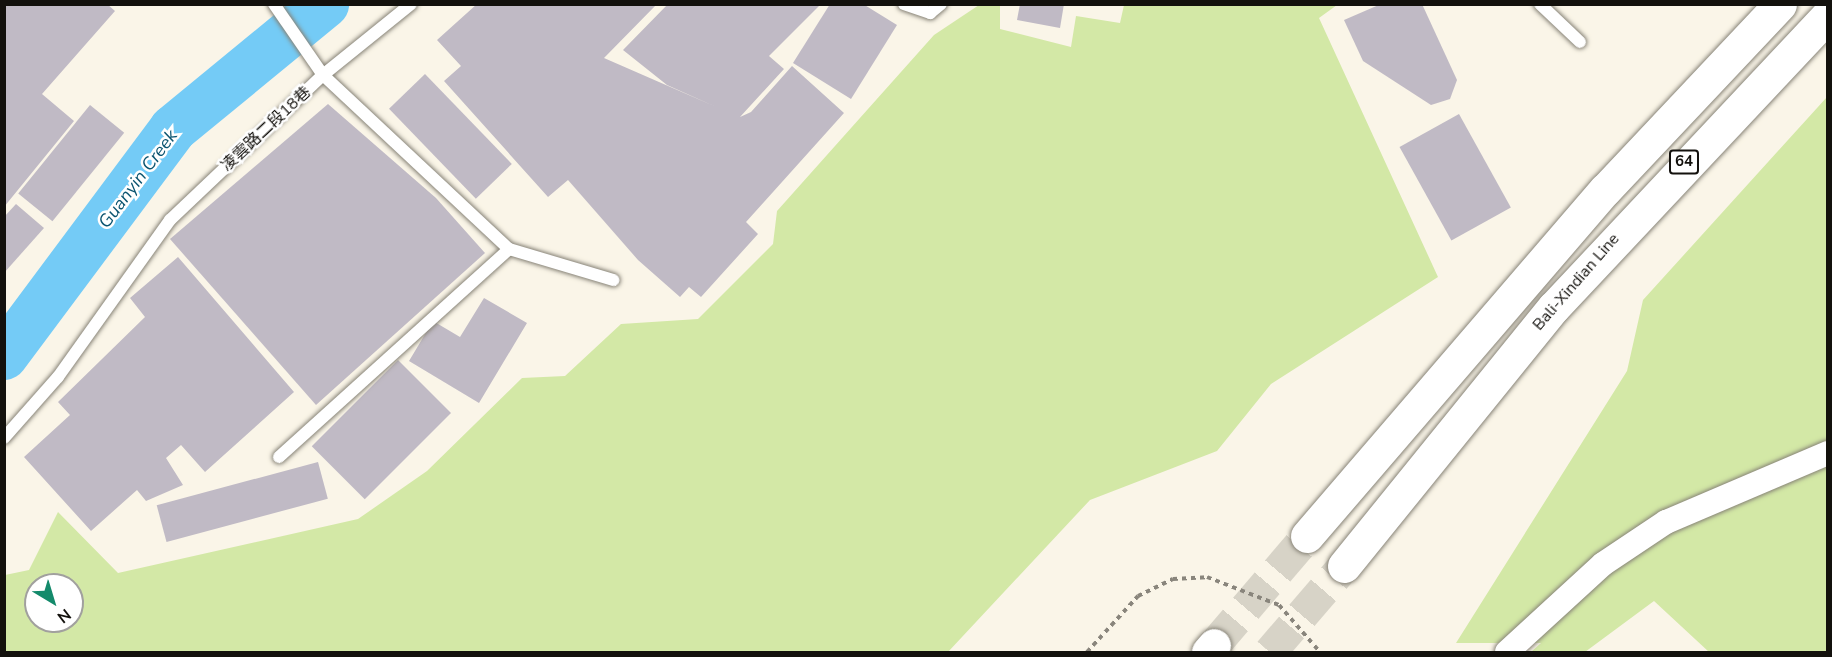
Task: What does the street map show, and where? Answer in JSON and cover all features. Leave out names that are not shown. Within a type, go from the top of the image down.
[{"type":"highway","name":"64","points":[[1307,536],[1524,282],[1780,4]]},
{"type":"highway","name":"Bali-Xindian Line","points":[[1344,566],[1554,307],[1823,19]]},
{"type":"street","points":[[1507,652],[1603,564],[1666,522],[1724,494],[1827,453]]},
{"type":"lane","points":[[274,4],[323,75],[411,4]]},
{"type":"lane","points":[[904,4],[930,13],[941,4]]},
{"type":"lane","points":[[1540,4],[1580,42]]},
{"type":"lane","name":"凌雲路二段18巷","points":[[4,438],[58,377],[170,220],[323,75],[509,249],[613,280]]},
{"type":"lane","points":[[279,457],[509,249]]},
{"type":"path","points":[[1087,652],[1138,596],[1173,579],[1207,577],[1279,605],[1320,652]]},
{"type":"green space","points":[[979,5],[1000,5],[1000,29],[1071,47],[1076,16],[1120,23],[1124,5],[1337,5],[1319,18],[1438,277],[1271,384],[1217,451],[1090,500],[948,652],[5,652],[5,575],[29,570],[58,512],[118,573],[358,519],[427,471],[522,378],[565,376],[621,324],[698,319],[773,244],[777,211],[934,35]]},
{"type":"green space","points":[[1827,97],[1827,652],[1709,652],[1654,601],[1585,652],[1531,652],[1541,643],[1456,643],[1627,371],[1643,300]]},
{"type":"building","points":[[4,4],[107,4],[115,11],[42,94],[74,121],[4,207]]},
{"type":"building","points":[[477,4],[657,4],[604,58],[714,106],[667,85],[623,50],[668,4],[821,4],[769,56],[784,69],[740,117],[751,112],[792,66],[844,113],[746,222],[758,234],[701,297],[689,287],[680,297],[638,260],[568,180],[548,197],[444,81],[461,66],[437,40]]},
{"type":"building","points":[[830,4],[863,4],[897,25],[851,99],[793,63]]},
{"type":"building","points":[[1020,4],[1064,4],[1060,28],[1017,20]]},
{"type":"building","points":[[1381,4],[1422,4],[1457,80],[1450,99],[1431,105],[1363,61],[1344,20]]},
{"type":"building","points":[[425,74],[512,164],[476,199],[389,109]]},
{"type":"building","points":[[328,104],[436,198],[485,253],[316,405],[170,239]]},
{"type":"building","points":[[90,105],[124,133],[52,221],[18,194]]},
{"type":"building","points":[[1459,114],[1511,208],[1451,241],[1400,147]]},
{"type":"building","points":[[16,204],[44,228],[4,273],[4,217]]},
{"type":"building","points":[[178,257],[294,392],[205,472],[181,445],[166,458],[183,485],[146,501],[137,490],[91,531],[24,457],[70,415],[58,402],[145,317],[130,298]]},
{"type":"building","points":[[484,298],[527,323],[479,403],[409,361],[433,321],[460,337]]},
{"type":"building","points":[[398,360],[451,413],[365,499],[312,446]]},
{"type":"building","points":[[318,462],[328,499],[167,542],[157,505]]},
{"type":"waterway","name":"Guanyin Creek","points":[[4,356],[173,129],[325,4]]},
{"type":"tunnel","points":[[1214,645],[1307,536]]},
{"type":"tunnel","points":[[1270,652],[1344,566]]}]
